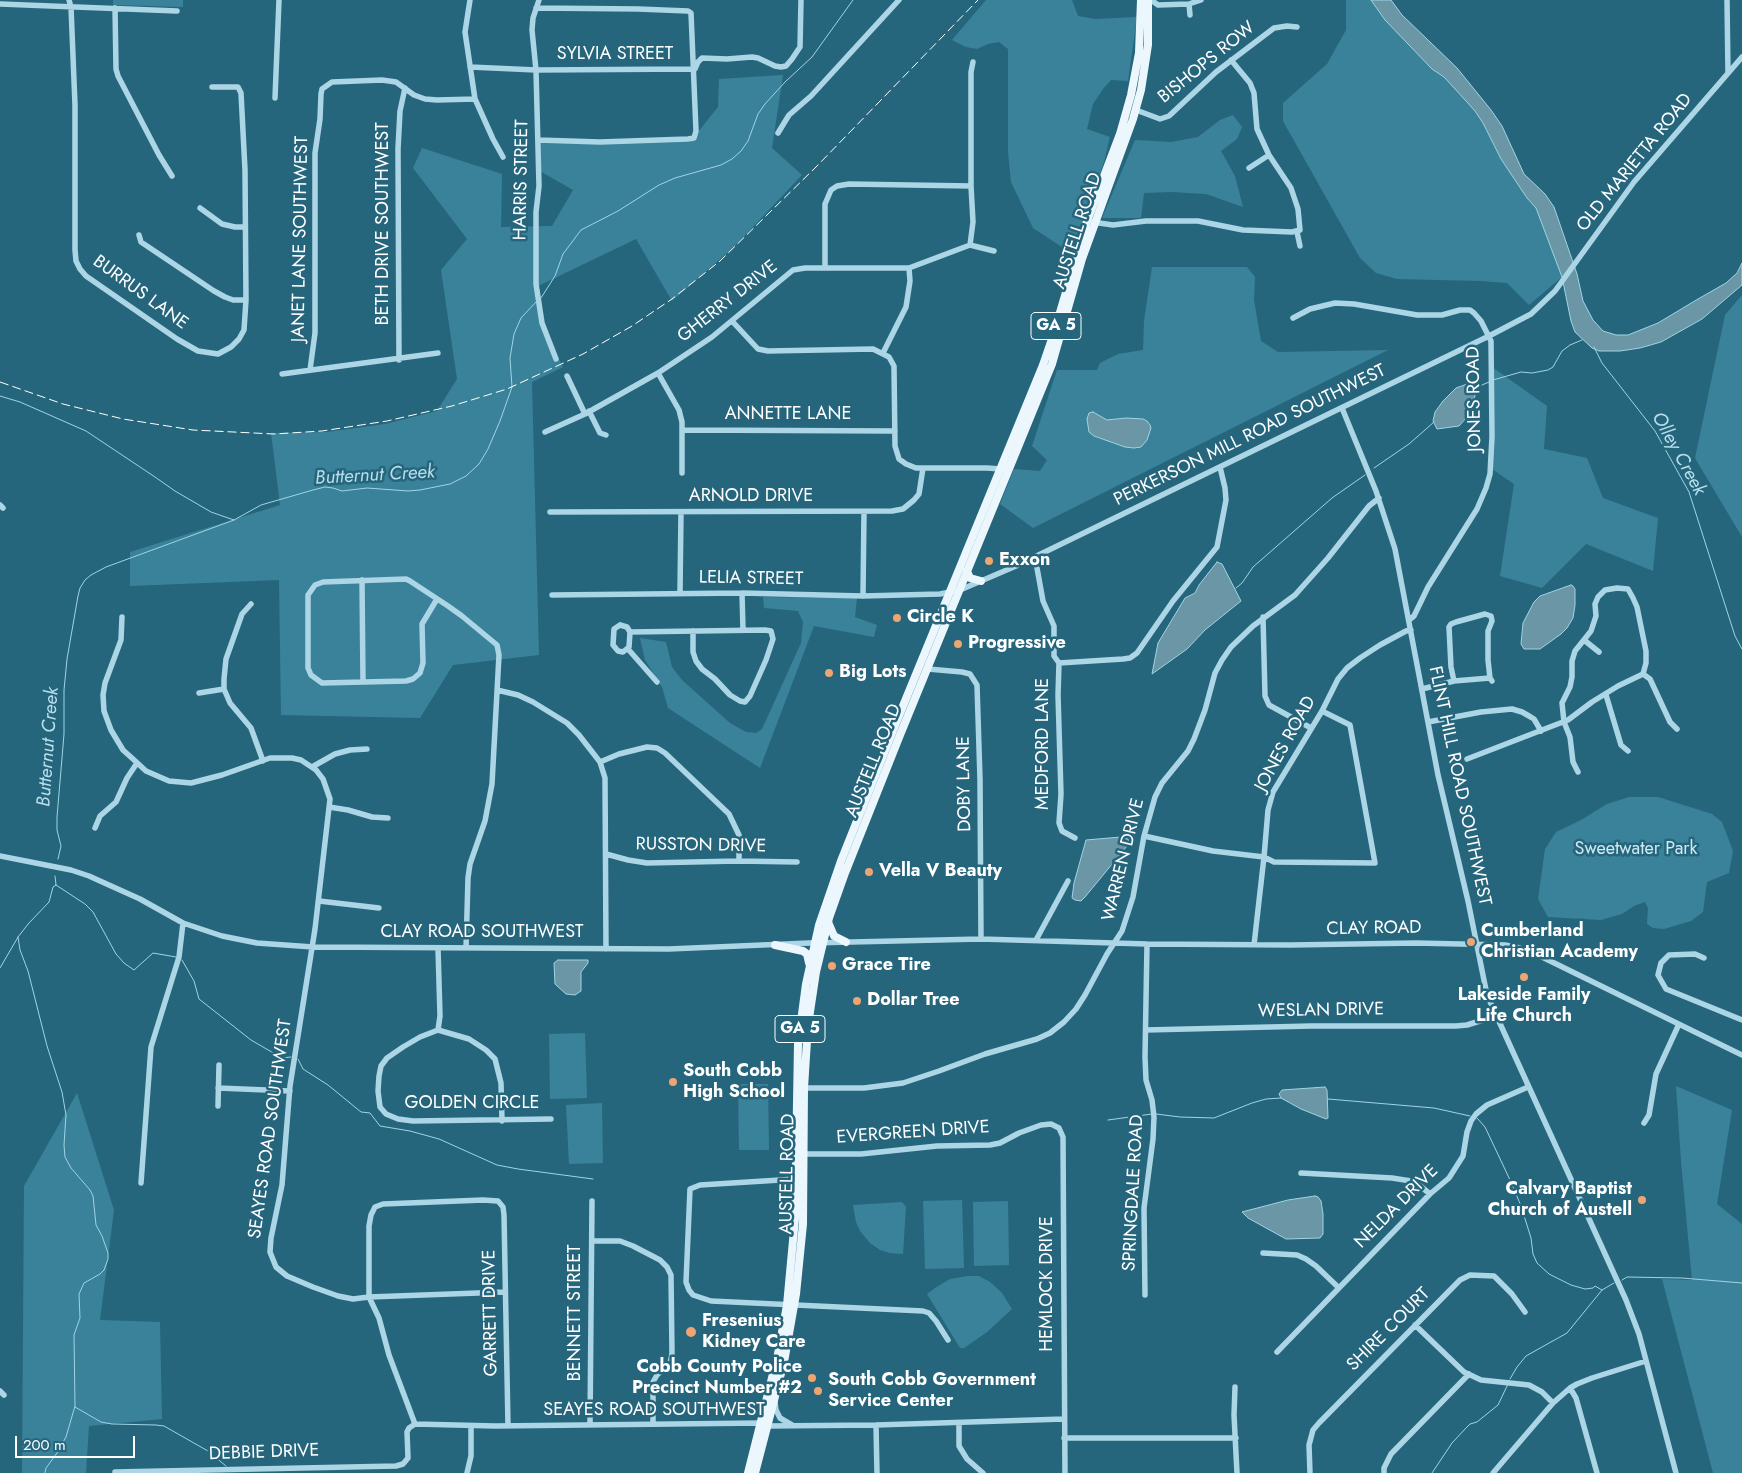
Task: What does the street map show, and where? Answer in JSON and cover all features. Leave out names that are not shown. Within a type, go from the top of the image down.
[{"type":"main road","name":"AUSTELL ROAD","points":[[755,1473],[778,1354],[791,1305],[796,1179],[800,1154],[810,1007],[819,942],[841,861],[1043,365],[1131,96],[1139,52],[1141,0]]},
{"type":"main road","name":"AUSTELL ROAD","points":[[748,1473],[774,1400],[786,1353],[802,1232],[798,1044],[810,965],[828,922],[844,873],[1052,364],[1091,222],[1136,110],[1146,63],[1149,0]]},
{"type":"main road","points":[[967,571],[970,578],[981,581]]},
{"type":"main road","points":[[828,922],[834,936],[846,942]]},
{"type":"main road","points":[[775,945],[803,951],[807,954],[810,965]]},
{"type":"street","points":[[69,0],[71,7]]},
{"type":"street","points":[[275,98],[279,0]]},
{"type":"street","points":[[470,0],[465,32],[475,99],[493,140],[503,157]]},
{"type":"street","name":"HARRIS STREET","points":[[539,0],[532,30],[536,70],[539,186],[536,212],[536,284],[542,322],[556,359]]},
{"type":"street","points":[[694,69],[702,58],[758,58],[775,66],[786,66],[800,47],[801,0]]},
{"type":"street","points":[[778,133],[789,116],[811,96],[900,0]]},
{"type":"street","points":[[1149,0],[1158,5],[1189,4],[1202,0]]},
{"type":"street","points":[[1727,0],[1728,73]]},
{"type":"street","points":[[0,4],[177,11]]},
{"type":"street","points":[[1189,4],[1190,15]]},
{"type":"street","points":[[1148,19],[1152,10],[1158,5]]},
{"type":"street","name":"BURRUS LANE","points":[[71,7],[75,105],[75,250],[76,261],[80,269],[86,276],[177,339],[198,351],[210,354],[218,354],[239,340],[244,330],[246,300]]},
{"type":"street","points":[[115,8],[116,69],[118,76],[172,176]]},
{"type":"street","points":[[536,8],[658,10],[688,11],[691,13],[696,130],[694,138],[600,142],[538,140]]},
{"type":"street","name":"BISHOPS ROW","points":[[1136,110],[1160,119],[1169,116],[1231,60],[1274,28],[1287,26],[1297,28]]},
{"type":"street","name":"OLD MARIETTA ROAD","points":[[1555,291],[1634,182],[1742,57]]},
{"type":"street","points":[[1231,60],[1250,83],[1254,93],[1257,129],[1269,155],[1291,188],[1296,200],[1300,227],[1297,232],[1300,246]]},
{"type":"street","points":[[973,62],[971,72],[971,186],[973,222],[970,245],[994,251]]},
{"type":"street","name":"SYLVIA STREET","points":[[470,67],[536,70],[694,69]]},
{"type":"street","name":"JANET LANE SOUTHWEST","points":[[310,370],[315,333],[315,153],[320,119],[321,94],[326,85],[332,82],[382,80],[396,82],[414,95],[425,99],[475,99]]},
{"type":"street","points":[[139,236],[141,242],[214,291],[233,300],[246,300],[241,93],[238,86],[212,87]]},
{"type":"street","name":"BETH DRIVE SOUTHWEST","points":[[399,360],[398,149],[400,111],[405,88]]},
{"type":"street","points":[[1249,168],[1269,155]]},
{"type":"street","points":[[825,268],[825,204],[831,190],[837,186],[848,184],[971,186]]},
{"type":"street","points":[[200,208],[222,224],[245,227]]},
{"type":"street","points":[[1091,222],[1114,225],[1146,221],[1198,221],[1242,230],[1297,232]]},
{"type":"street","name":"GHERRY DRIVE","points":[[545,432],[587,413],[658,373],[712,337],[793,270],[805,268],[909,268],[970,245]]},
{"type":"street","points":[[883,353],[906,307],[910,281],[909,268]]},
{"type":"street","name":"PERKERSON MILL ROAD SOUTHWEST","points":[[950,593],[1035,557],[1489,336],[1531,314],[1555,291]]},
{"type":"street","points":[[1293,318],[1310,309],[1335,303],[1354,304],[1418,316],[1442,315],[1467,310],[1474,313],[1489,336]]},
{"type":"street","points":[[732,320],[758,349],[768,351],[873,349],[883,353],[892,360],[894,366],[894,446],[899,459],[906,464],[916,468],[1001,469],[1010,467]]},
{"type":"street","name":"JONES ROAD","points":[[1409,620],[1414,616],[1428,587],[1477,509],[1490,474],[1493,420],[1492,361],[1489,336]]},
{"type":"street","points":[[282,374],[438,354]]},
{"type":"street","points":[[658,373],[679,410],[682,430],[682,472]]},
{"type":"street","points":[[567,376],[600,433],[606,435]]},
{"type":"street","name":"FLINT HILL ROAD SOUTHWEST","points":[[1342,408],[1379,498],[1395,549],[1446,810],[1485,987],[1496,1016],[1626,1300],[1646,1361],[1676,1473]]},
{"type":"street","name":"ANNETTE LANE","points":[[682,430],[895,431]]},
{"type":"street","points":[[1059,663],[1123,660],[1130,658],[1137,652],[1173,601],[1218,547],[1226,500],[1226,488],[1220,467]]},
{"type":"street","name":"ARNOLD DRIVE","points":[[550,512],[892,511],[908,506],[919,494],[923,468]]},
{"type":"street","name":"WARREN DRIVE","points":[[804,1088],[864,1088],[904,1083],[985,1054],[1037,1039],[1057,1027],[1076,1009],[1122,931],[1133,897],[1144,836],[1155,797],[1162,783],[1188,751],[1194,739],[1205,710],[1215,672],[1222,660],[1230,647],[1263,617],[1295,595],[1328,558],[1369,506],[1379,498]]},
{"type":"street","points":[[680,593],[681,512]]},
{"type":"street","points":[[863,596],[864,512]]},
{"type":"street","name":"MEDFORD LANE","points":[[1035,557],[1042,601],[1054,626],[1054,656],[1059,663],[1059,823],[1062,831],[1075,838]]},
{"type":"street","points":[[437,598],[422,624],[423,663],[417,676],[410,681],[322,683],[311,676],[308,668],[307,603],[309,592],[318,583],[404,579],[410,581],[437,598],[462,616],[497,645],[500,651],[492,784],[485,821],[470,864],[466,948]]},
{"type":"street","points":[[362,580],[363,682]]},
{"type":"street","points":[[1467,759],[1564,722],[1618,686],[1643,674],[1646,663],[1646,651],[1637,607],[1628,589],[1605,590],[1598,596],[1595,604],[1596,616],[1593,625],[1575,651],[1572,661],[1570,687],[1562,704],[1564,722],[1570,737],[1573,762],[1578,772]]},
{"type":"street","points":[[742,593],[743,630]]},
{"type":"street","name":"LELIA STREET","points":[[552,595],[742,593],[906,596],[950,593]]},
{"type":"street","points":[[251,604],[242,614],[226,658],[224,689],[230,702],[251,728],[263,761]]},
{"type":"street","points":[[1422,689],[1454,681],[1491,680],[1488,660],[1488,631],[1492,621],[1491,616],[1485,614],[1456,622],[1449,627],[1451,667],[1454,681]]},
{"type":"street","points":[[122,617],[121,640],[104,689],[104,711],[111,730],[123,750],[146,771],[169,781],[190,783],[222,775],[270,758],[292,758],[301,760],[312,767],[323,779],[330,799],[330,807],[372,817],[388,818]]},
{"type":"street","points":[[1263,617],[1265,696],[1270,705],[1311,728]]},
{"type":"street","points":[[622,624],[627,626],[630,632],[630,645],[628,649],[620,652],[613,645],[613,632],[617,626],[622,624]]},
{"type":"street","points":[[630,632],[765,630],[771,632],[773,639],[766,660],[746,702],[730,695],[699,665],[693,652],[693,632]]},
{"type":"street","name":"JONES ROAD","points":[[1254,944],[1268,810],[1273,792],[1322,711],[1338,679],[1347,668],[1380,645],[1411,630]]},
{"type":"street","points":[[1584,640],[1599,652]]},
{"type":"street","points":[[628,649],[656,682]]},
{"type":"street","name":"DOBY LANE","points":[[928,670],[970,674],[976,685],[981,939]]},
{"type":"street","points":[[1643,674],[1650,679],[1670,722],[1677,729]]},
{"type":"street","points":[[199,693],[224,689]]},
{"type":"street","points":[[497,690],[524,698],[566,723],[600,762],[605,778],[606,949]]},
{"type":"street","points":[[1606,694],[1621,745],[1628,751]]},
{"type":"street","points":[[1428,722],[1481,712],[1512,709],[1529,716],[1541,731]]},
{"type":"street","points":[[1144,836],[1212,851],[1264,857],[1274,862],[1375,863],[1350,725],[1322,711]]},
{"type":"street","points":[[600,762],[619,754],[647,747],[657,748],[665,753],[729,814],[739,835],[739,861]]},
{"type":"street","points":[[312,767],[335,754],[350,750],[367,749]]},
{"type":"street","points":[[95,828],[100,816],[116,802],[127,778],[137,763]]},
{"type":"street","name":"SEAYES ROAD SOUTHWEST","points":[[330,807],[312,947],[290,1091],[282,1185],[271,1238],[270,1252],[273,1262],[287,1276],[328,1293],[353,1299],[505,1292]]},
{"type":"street","name":"RUSSTON DRIVE","points":[[606,854],[647,863],[797,862]]},
{"type":"street","name":"CLAY ROAD SOUTHWEST","points":[[0,856],[71,870],[89,876],[140,899],[183,922],[240,941],[312,947],[669,949],[819,942],[981,939]]},
{"type":"street","points":[[1036,940],[1068,880]]},
{"type":"street","points":[[318,902],[379,908]]},
{"type":"street","points":[[141,1182],[151,1047],[179,957],[183,922]]},
{"type":"street","name":"CLAY ROAD","points":[[981,939],[1147,944],[1506,944],[1520,948],[1742,1055]]},
{"type":"street","name":"SPRINGDALE ROAD","points":[[1145,1294],[1144,1208],[1154,1117],[1152,1100],[1146,1080],[1147,944]]},
{"type":"street","points":[[438,948],[440,1016],[438,1030],[469,1039],[486,1050],[495,1059],[501,1083],[502,1121]]},
{"type":"street","points":[[1704,958],[1694,954],[1669,955],[1661,963],[1658,975],[1666,988],[1742,1020]]},
{"type":"street","name":"WESLAN DRIVE","points":[[1146,1030],[1311,1026],[1456,1026],[1476,1023],[1496,1016]]},
{"type":"street","points":[[1644,1123],[1649,1115],[1656,1074],[1679,1024]]},
{"type":"street","name":"GOLDEN CIRCLE","points":[[438,1030],[420,1037],[387,1058],[379,1076],[378,1091],[382,1111],[389,1116],[405,1120],[502,1121],[551,1119]]},
{"type":"street","points":[[218,1106],[220,1064]]},
{"type":"street","name":"NELDA DRIVE","points":[[1277,1352],[1430,1194],[1449,1178],[1463,1156],[1471,1121],[1476,1114],[1487,1105],[1528,1087]]},
{"type":"street","points":[[218,1088],[290,1091]]},
{"type":"street","name":"EVERGREEN DRIVE","points":[[800,1154],[861,1154],[938,1146],[990,1145],[1000,1143],[1018,1133],[1041,1125],[1051,1124],[1057,1126]]},
{"type":"street","name":"HEMLOCK DRIVE","points":[[1057,1126],[1063,1137],[1065,1473]]},
{"type":"street","points":[[1301,1173],[1392,1178],[1410,1181],[1419,1185],[1430,1194]]},
{"type":"street","points":[[796,1179],[700,1185],[690,1189],[686,1282],[688,1290],[693,1295],[711,1301],[923,1311],[929,1313],[936,1321],[948,1340]]},
{"type":"street","name":"GARRETT DRIVE","points":[[369,1297],[369,1226],[375,1207],[388,1204],[498,1201],[503,1207],[504,1215],[508,1426]]},
{"type":"street","name":"BENNETT STREET","points":[[590,1425],[592,1201]]},
{"type":"street","points":[[592,1241],[620,1241],[628,1244],[660,1260],[667,1267],[671,1275],[672,1354],[670,1362],[653,1382],[653,1424]]},
{"type":"street","points":[[1263,1253],[1297,1255],[1306,1259],[1339,1288]]},
{"type":"street","name":"SHIRE COURT","points":[[1310,1473],[1309,1445],[1313,1430],[1460,1280],[1470,1275],[1494,1276],[1512,1294],[1525,1312]]},
{"type":"street","points":[[369,1297],[379,1318],[389,1355],[415,1424]]},
{"type":"street","points":[[1415,1325],[1460,1369],[1475,1378],[1529,1385],[1542,1392],[1553,1403]]},
{"type":"street","points":[[1496,1472],[1553,1403],[1570,1388],[1592,1378],[1646,1361]]},
{"type":"street","points":[[1384,1473],[1384,1468],[1391,1454],[1469,1374]]},
{"type":"street","points":[[1234,1387],[1237,1473]]},
{"type":"street","points":[[1570,1388],[1576,1398],[1597,1473]]},
{"type":"street","name":"SEAYES ROAD SOUTHWEST","points":[[774,1400],[780,1418],[794,1426]]},
{"type":"street","name":"SEAYES ROAD SOUTHWEST","points":[[415,1424],[471,1426],[653,1424],[794,1426],[1064,1419]]},
{"type":"street","points":[[959,1423],[959,1446],[967,1459],[983,1473]]},
{"type":"street","name":"DEBBIE DRIVE","points":[[115,1472],[396,1466],[406,1461],[408,1454],[407,1432],[415,1424]]},
{"type":"street","points":[[876,1425],[877,1473]]},
{"type":"street","points":[[467,1473],[471,1456],[471,1426]]},
{"type":"street","points":[[1064,1438],[1236,1438]]},
{"type":"green space","points":[[113,0],[183,0],[183,7],[113,5]]},
{"type":"green space","points":[[986,0],[1072,0],[1078,16],[1095,19],[1137,17],[1128,81],[1111,80],[1093,104],[1087,129],[1110,137],[1104,162],[1071,253],[1033,228],[1011,182],[1008,152],[1008,49],[999,42],[977,49],[966,47],[952,40]]},
{"type":"green space","points":[[1346,0],[1371,0],[1385,20],[1432,69],[1444,77],[1456,90],[1475,111],[1501,159],[1527,198],[1536,208],[1562,277],[1529,305],[1507,283],[1397,279],[1376,273],[1360,258],[1283,121],[1283,103],[1327,64],[1346,30]]},
{"type":"green space","points":[[783,75],[772,148],[802,175],[733,248],[672,301],[636,239],[536,287],[547,335],[563,367],[532,382],[539,655],[453,665],[420,718],[281,715],[279,580],[130,586],[130,552],[280,505],[271,433],[327,432],[385,424],[437,411],[457,379],[441,270],[467,239],[413,168],[422,148],[502,174],[501,227],[552,226],[573,190],[538,170],[537,140],[561,143],[690,142],[718,107],[719,79]]},
{"type":"green space","points":[[1233,115],[1242,127],[1237,139],[1221,151],[1235,176],[1243,207],[1206,194],[1144,193],[1141,218],[1102,218],[1135,140],[1171,142],[1198,137],[1220,120]]},
{"type":"green space","points":[[1152,267],[1247,267],[1255,277],[1254,300],[1261,341],[1278,352],[1388,350],[1033,528],[1000,504],[1014,469],[1040,471],[1047,460],[1032,446],[1057,370],[1097,370],[1100,363],[1118,354],[1143,350],[1144,321]]},
{"type":"green space","points":[[1742,295],[1742,537],[1695,458],[1725,315]]},
{"type":"green space","points":[[1492,367],[1547,406],[1544,449],[1587,458],[1603,498],[1658,518],[1653,571],[1586,544],[1542,588],[1500,576],[1514,484],[1492,469]]},
{"type":"green space","points":[[763,597],[857,598],[855,617],[877,625],[874,637],[814,626],[760,768],[668,708],[662,687],[645,660],[640,638],[666,642],[672,667],[682,680],[730,723],[746,732],[756,733],[762,729],[801,643],[803,622],[798,611],[764,608]]},
{"type":"green space","name":"Sweetwater Park","points":[[1629,797],[1658,797],[1712,814],[1722,822],[1733,851],[1729,873],[1707,882],[1703,912],[1691,921],[1664,929],[1653,928],[1647,924],[1648,908],[1645,902],[1634,906],[1622,914],[1601,920],[1548,917],[1538,899],[1545,849],[1556,832],[1581,820],[1607,804]]},
{"type":"green space","points":[[585,1033],[587,1098],[550,1099],[549,1034]]},
{"type":"green space","points":[[738,1084],[768,1084],[769,1150],[739,1150]]},
{"type":"green space","points":[[1676,1086],[1732,1110],[1717,1204],[1742,1224],[1742,1473],[1713,1473],[1662,1279],[1692,1280]]},
{"type":"green space","points":[[77,1093],[114,1210],[100,1320],[160,1322],[162,1419],[89,1426],[86,1473],[22,1473],[24,1186]]},
{"type":"green space","points":[[602,1103],[603,1163],[569,1164],[566,1105]]},
{"type":"green space","points":[[962,1200],[964,1268],[925,1269],[923,1201]]},
{"type":"green space","points":[[1008,1201],[1009,1265],[974,1266],[973,1202]]},
{"type":"green space","points":[[902,1202],[906,1207],[903,1254],[880,1250],[870,1243],[860,1231],[856,1222],[853,1205]]},
{"type":"green space","points":[[979,1276],[990,1282],[1002,1293],[1012,1309],[987,1332],[964,1348],[960,1348],[927,1294],[950,1279]]},
{"type":"shaded area","points":[[1371,0],[1391,0],[1402,15],[1457,68],[1491,110],[1502,126],[1524,174],[1545,194],[1554,207],[1577,274],[1583,301],[1593,320],[1603,331],[1616,335],[1628,335],[1658,323],[1726,283],[1737,273],[1742,263],[1742,285],[1702,319],[1661,342],[1620,351],[1599,351],[1592,348],[1575,332],[1562,277],[1536,208],[1527,198],[1501,159],[1483,123],[1475,111],[1444,77],[1432,69],[1385,20]]},
{"type":"shaded area","points":[[1470,383],[1475,386],[1475,396],[1467,417],[1459,426],[1437,429],[1433,421],[1435,412],[1456,388]]},
{"type":"shaded area","points":[[1093,412],[1107,420],[1126,418],[1147,421],[1151,428],[1147,440],[1141,447],[1134,448],[1125,447],[1094,436],[1089,432],[1087,419],[1089,413]]},
{"type":"shaded area","points":[[1217,562],[1222,564],[1241,601],[1205,630],[1187,649],[1152,674],[1158,643],[1185,598],[1195,593]]},
{"type":"shaded area","points":[[1571,585],[1575,589],[1575,605],[1573,618],[1567,628],[1540,649],[1524,649],[1521,644],[1523,623],[1534,602],[1540,596]]},
{"type":"shaded area","points":[[1121,837],[1128,839],[1127,846],[1081,901],[1072,898],[1074,883],[1086,840]]},
{"type":"shaded area","points":[[558,960],[588,960],[588,963],[581,972],[581,991],[575,995],[566,994],[555,984],[554,963]]},
{"type":"shaded area","points":[[1325,1087],[1327,1090],[1328,1118],[1326,1119],[1301,1109],[1281,1098],[1279,1094],[1282,1090]]},
{"type":"shaded area","points":[[1315,1196],[1321,1201],[1323,1214],[1323,1234],[1320,1238],[1286,1239],[1248,1218],[1242,1212],[1288,1200]]},
{"type":"waterway","name":"Butternut Creek","points":[[541,298],[555,276],[563,254],[581,230],[618,211],[659,185],[675,178],[721,165],[741,151],[748,141],[758,114],[765,104],[812,57],[853,0]]},
{"type":"waterway","name":"Butternut Creek","points":[[58,859],[61,846],[57,830],[57,817],[64,734],[64,690],[67,659],[78,596],[85,580],[106,567],[234,520],[261,505],[313,490],[325,487],[342,491],[367,488],[420,490],[450,484],[466,476],[479,464],[488,449],[500,421],[512,387],[510,358],[514,334],[521,318],[536,302]]},
{"type":"waterway","points":[[1493,380],[1521,372],[1532,373],[1548,370],[1553,367],[1562,351],[1582,340]]},
{"type":"waterway","name":"Olley Creek","points":[[1594,347],[1602,363],[1655,431],[1689,492],[1735,636],[1742,649]]},
{"type":"waterway","points":[[1475,388],[1489,382]]},
{"type":"waterway","points":[[0,396],[20,402],[86,431],[175,491],[211,512],[234,520]]},
{"type":"waterway","points":[[1374,468],[1409,444],[1434,422]]},
{"type":"waterway","points":[[1236,588],[1242,583],[1253,567],[1332,498],[1365,475]]},
{"type":"waterway","name":"Butternut Creek","points":[[0,968],[18,937],[49,902],[53,887],[56,885],[55,876]]},
{"type":"waterway","points":[[56,885],[85,904],[93,912],[116,954],[134,970],[153,953],[176,957]]},
{"type":"waterway","name":"Butternut Creek","points":[[18,937],[47,1046],[62,1092],[66,1115],[65,1157],[71,1168],[93,1196],[96,1225],[108,1253],[104,1270],[84,1283],[79,1294],[80,1318],[74,1335],[75,1406],[66,1437],[46,1468],[45,1473]]},
{"type":"waterway","points":[[182,960],[194,981],[199,999],[251,1040],[282,1058],[291,1057]]},
{"type":"waterway","points":[[298,1059],[303,1069],[328,1085],[361,1112],[370,1113],[380,1126],[410,1131],[439,1139],[497,1165],[593,1179]]},
{"type":"waterway","points":[[1156,1114],[1214,1118],[1252,1103],[1266,1099],[1281,1098]]},
{"type":"waterway","points":[[1328,1099],[1434,1108],[1470,1116]]},
{"type":"waterway","points":[[1108,1120],[1152,1114]]},
{"type":"waterway","points":[[1477,1118],[1485,1127],[1521,1206],[1537,1263],[1549,1274],[1571,1285],[1585,1289],[1595,1286],[1602,1290]]},
{"type":"waterway","points":[[1622,1280],[1627,1277],[1682,1278],[1742,1283]]},
{"type":"waterway","points":[[1510,1379],[1526,1356],[1567,1333],[1602,1290],[1614,1283]]},
{"type":"waterway","points":[[1432,1473],[1452,1443],[1466,1428],[1470,1424],[1477,1422],[1498,1405],[1508,1384]]},
{"type":"waterway","points":[[75,1407],[101,1422],[164,1426],[208,1451],[226,1466]]},
{"type":"railway","points":[[0,382],[63,404],[123,419],[193,430],[274,434],[322,431],[387,421],[452,406],[507,389],[583,354],[632,326],[672,299],[720,261],[817,166],[978,0]]},
{"type":"place","name":"Exxon","points":[[989,561]]},
{"type":"place","name":"Circle K","points":[[897,618]]},
{"type":"place","name":"Progressive","points":[[958,644]]},
{"type":"place","name":"Big Lots","points":[[829,673]]},
{"type":"place","name":"Vella V Beauty","points":[[869,872]]},
{"type":"place","name":"Cumberland Christian Academy","points":[[1471,942]]},
{"type":"place","name":"Grace Tire","points":[[832,966]]},
{"type":"place","name":"Lakeside Family Life Church","points":[[1524,977]]},
{"type":"place","name":"Dollar Tree","points":[[857,1001]]},
{"type":"place","name":"South Cobb High School","points":[[673,1082]]},
{"type":"place","name":"Calvary Baptist Church of Austell","points":[[1642,1200]]},
{"type":"place","name":"Fresenius Kidney Care","points":[[691,1332]]},
{"type":"place","name":"Cobb County Police Precinct Number #2","points":[[812,1378]]},
{"type":"place","name":"South Cobb Government Service Center","points":[[818,1391]]}]
